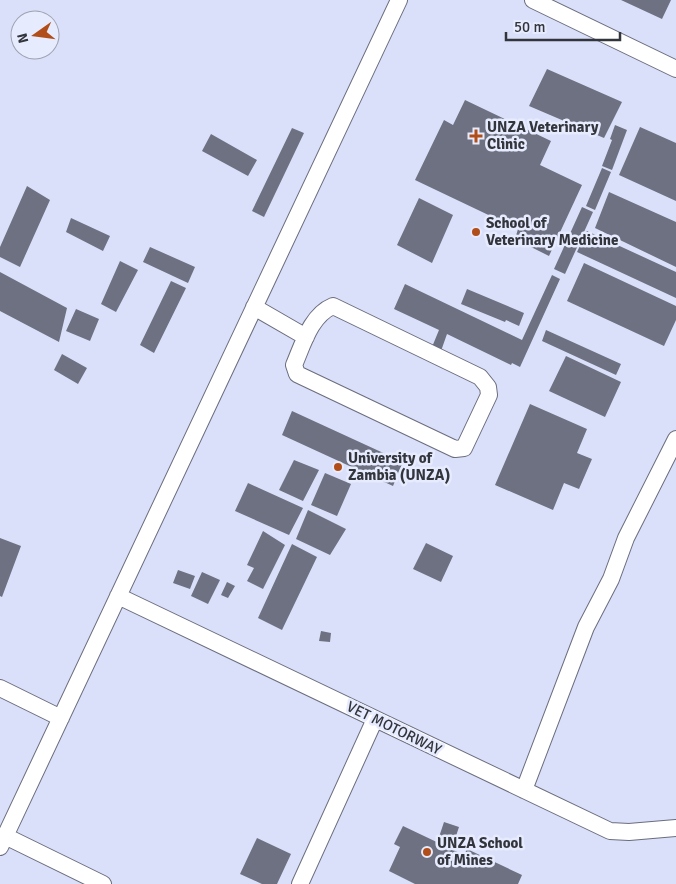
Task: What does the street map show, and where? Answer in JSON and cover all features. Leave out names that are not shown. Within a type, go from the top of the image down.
[{"type":"lane","points":[[103,884],[3,841],[399,0]]},
{"type":"lane","points":[[533,0],[676,69]]},
{"type":"lane","points":[[334,306],[480,378],[488,387],[489,395],[467,446],[455,449],[297,374],[294,365],[306,337],[319,314],[325,309],[334,306]]},
{"type":"lane","points":[[254,307],[306,337]]},
{"type":"lane","points":[[524,790],[586,627],[611,580],[626,538],[676,439]]},
{"type":"lane","name":"VET MOTORWAY","points":[[118,596],[610,830],[629,832],[676,828]]},
{"type":"lane","points":[[0,688],[61,718]]},
{"type":"lane","points":[[300,884],[375,719]]},
{"type":"shaded area","name":"University of Zambia (UNZA)","points":[[0,0],[676,0],[676,884],[0,884]]},
{"type":"building","points":[[621,0],[671,0],[662,19]]},
{"type":"building","points":[[547,69],[622,102],[604,138],[529,106]]},
{"type":"building","points":[[465,100],[551,141],[540,165],[582,185],[549,256],[515,239],[518,229],[415,180],[444,120],[453,125]]},
{"type":"building","points":[[615,125],[627,130],[612,170],[602,166],[612,140],[610,139]]},
{"type":"building","points":[[640,127],[676,143],[676,201],[619,175]]},
{"type":"building","points":[[292,128],[304,133],[264,217],[252,211]]},
{"type":"building","points":[[211,134],[257,160],[248,176],[202,151]]},
{"type":"building","points":[[602,168],[611,172],[595,210],[586,206]]},
{"type":"building","points":[[27,186],[50,200],[20,267],[0,257],[0,247]]},
{"type":"building","points":[[609,192],[676,222],[676,267],[595,228]]},
{"type":"building","points":[[419,198],[453,215],[432,263],[397,245]]},
{"type":"building","points":[[582,207],[593,212],[565,274],[554,269]]},
{"type":"building","points":[[71,218],[110,236],[103,251],[66,232]]},
{"type":"building","points":[[587,231],[676,272],[676,298],[577,252]]},
{"type":"building","points":[[150,247],[195,267],[188,283],[143,262]]},
{"type":"building","points":[[120,261],[138,270],[116,312],[101,304]]},
{"type":"building","points":[[584,263],[676,306],[676,320],[664,346],[567,301]]},
{"type":"building","points":[[0,272],[67,308],[59,342],[0,311]]},
{"type":"building","points":[[552,275],[560,279],[520,367],[512,363],[511,365],[447,334],[441,351],[432,347],[439,330],[394,309],[405,284],[522,340]]},
{"type":"building","points":[[171,281],[186,288],[154,353],[140,345]]},
{"type":"building","points":[[467,289],[524,313],[519,326],[461,304]]},
{"type":"building","points":[[76,309],[99,319],[90,341],[66,331]]},
{"type":"building","points":[[546,330],[621,364],[616,375],[542,341]]},
{"type":"building","points":[[62,354],[87,368],[78,384],[54,370]]},
{"type":"building","points":[[566,356],[621,382],[605,417],[549,391]]},
{"type":"building","points":[[530,404],[587,429],[577,453],[592,459],[579,489],[564,483],[553,510],[495,485]]},
{"type":"building","points":[[292,411],[403,462],[393,486],[282,435]]},
{"type":"building","points":[[294,460],[319,470],[303,501],[279,490]]},
{"type":"building","points":[[325,473],[351,484],[337,516],[311,505]]},
{"type":"building","points":[[248,483],[303,508],[289,535],[235,511]]},
{"type":"building","points":[[308,510],[346,529],[330,555],[296,539]]},
{"type":"building","points":[[263,531],[285,545],[263,589],[247,581],[254,568],[247,565]]},
{"type":"building","points":[[0,538],[21,546],[2,597],[0,596]]},
{"type":"building","points":[[426,543],[453,556],[441,582],[413,569]]},
{"type":"building","points":[[292,544],[317,557],[282,630],[258,618]]},
{"type":"building","points":[[178,570],[195,576],[190,589],[173,583]]},
{"type":"building","points":[[202,572],[220,580],[208,604],[191,596]]},
{"type":"building","points":[[227,582],[235,586],[228,598],[221,595]]},
{"type":"building","points":[[321,631],[331,633],[330,642],[319,641]]},
{"type":"building","points":[[444,822],[459,827],[454,842],[439,837]]},
{"type":"building","name":"UNZA School of Mines","points":[[403,826],[464,855],[467,849],[522,875],[518,884],[415,884],[389,871],[400,847],[394,844]]},
{"type":"building","points":[[257,838],[291,854],[277,884],[262,884],[240,874]]},
{"type":"place","name":"UNZA Veterinary Clinic","points":[[476,136]]},
{"type":"place","name":"School of Veterinary Medicine","points":[[476,232]]},
{"type":"place","name":"University of Zambia (UNZA)","points":[[338,467]]},
{"type":"place","name":"UNZA School of Mines","points":[[427,852]]}]
